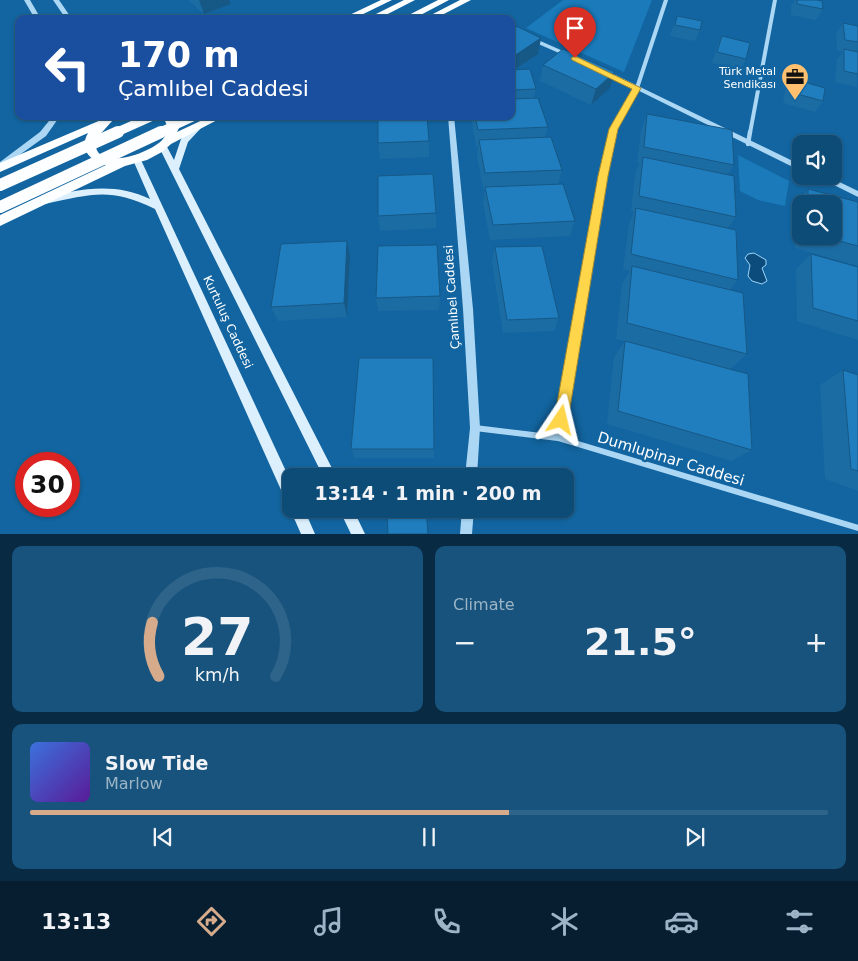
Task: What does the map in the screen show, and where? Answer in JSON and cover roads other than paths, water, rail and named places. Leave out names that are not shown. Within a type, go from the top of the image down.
[{"type":"highway","points":[[354,15],[388,0]]},
{"type":"highway","points":[[379,15],[412,0]]},
{"type":"highway","points":[[413,15],[445,0]]},
{"type":"highway","points":[[435,15],[467,0]]},
{"type":"highway","points":[[0,167],[105,120]]},
{"type":"highway","points":[[107,120],[91,136],[89,144],[91,152],[97,158],[108,162],[137,160],[165,144],[196,122]]},
{"type":"highway","points":[[0,185],[144,120]]},
{"type":"highway","points":[[165,144],[174,129],[171,120]]},
{"type":"highway","points":[[179,120],[185,124],[196,122]]},
{"type":"highway","points":[[0,207],[196,122]]},
{"type":"highway","points":[[61,141],[77,146],[89,156],[90,168],[82,182]]},
{"type":"highway","points":[[0,220],[122,162]]},
{"type":"main road","points":[[175,168],[184,141],[196,122]]},
{"type":"main road","points":[[165,144],[175,168],[326,468]]},
{"type":"main road","name":"Kurtuluş Caddesi","points":[[137,160],[282,476]]},
{"type":"main road","points":[[37,203],[96,190],[118,191],[140,197],[158,207]]},
{"type":"main road","points":[[301,518],[308,534]]},
{"type":"main road","points":[[350,518],[358,534]]},
{"type":"street","points":[[27,0],[36,15]]},
{"type":"street","points":[[56,0],[66,15]]},
{"type":"street","points":[[558,438],[603,176],[614,129],[637,88],[666,0]]},
{"type":"street","points":[[748,144],[774,0]]},
{"type":"street","points":[[515,32],[578,60]]},
{"type":"street","points":[[595,68],[792,164]]},
{"type":"street","points":[[0,167],[43,134],[54,120]]},
{"type":"street","name":"Çamlıbel Caddesi","points":[[452,120],[468,310],[475,428],[472,468]]},
{"type":"street","points":[[839,185],[858,194]]},
{"type":"street","name":"Dumlupinar Caddesi","points":[[475,428],[558,438],[858,528]]},
{"type":"street","points":[[466,534],[467,518]]},
{"type":"place","name":"Türk Metal Sendikası","points":[[795,101]]}]
